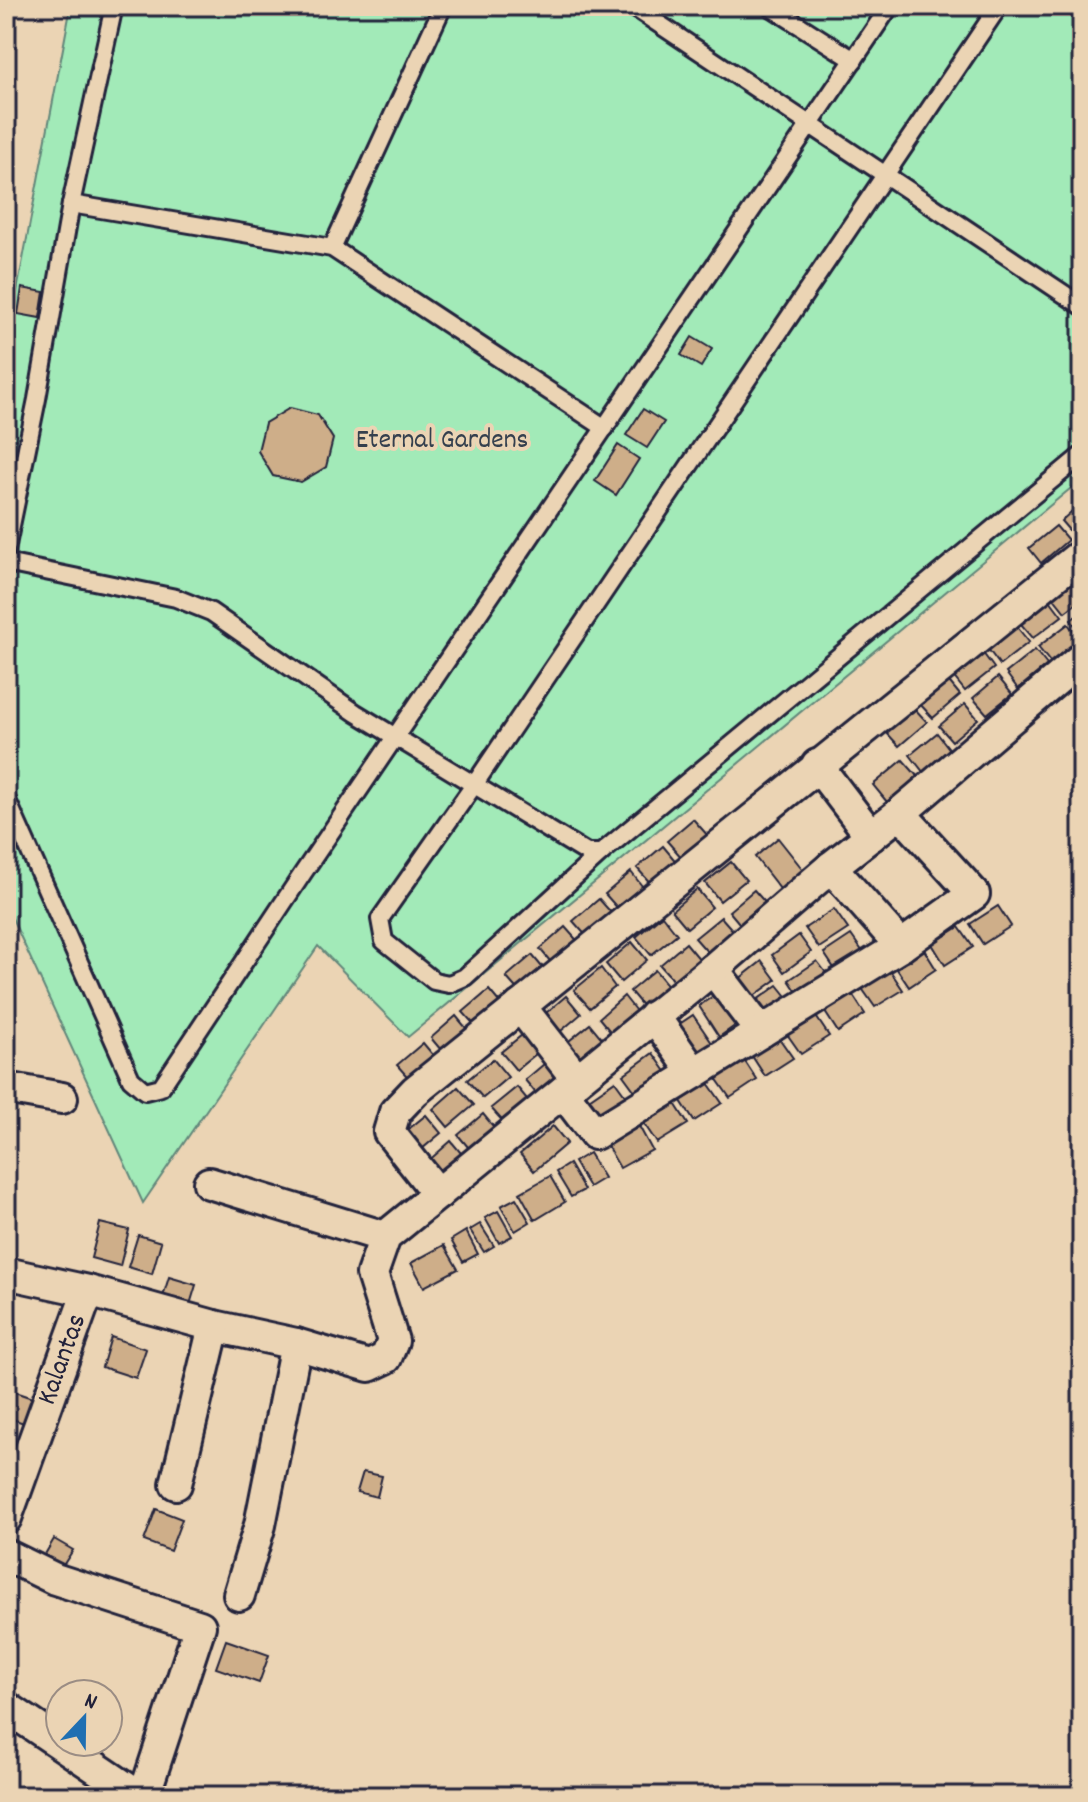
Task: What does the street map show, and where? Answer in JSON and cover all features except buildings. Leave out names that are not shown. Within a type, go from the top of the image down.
[{"type":"street","points":[[438,1194],[389,1132],[395,1112],[415,1091],[817,765],[1080,559]]},
{"type":"street","points":[[6,1273],[296,1344],[369,1366],[386,1358],[393,1341],[372,1274],[385,1237],[713,969],[1082,658]]},
{"type":"street","points":[[817,765],[871,836]]},
{"type":"street","points":[[520,1006],[595,1134],[901,946],[974,894],[900,813]]},
{"type":"street","points":[[831,867],[901,946]]},
{"type":"street","points":[[713,969],[761,1032]]},
{"type":"street","points":[[654,1016],[694,1073]]},
{"type":"street","points":[[6,1088],[62,1098]]},
{"type":"street","points":[[209,1183],[385,1237]]},
{"type":"street","name":"Kalantas","points":[[6,1518],[88,1291]]},
{"type":"street","points":[[176,1484],[214,1326]]},
{"type":"street","points":[[239,1595],[260,1525],[296,1344]]},
{"type":"street","points":[[6,1555],[55,1579],[200,1626],[141,1796],[6,1707]]},
{"type":"lane","points":[[6,550],[37,399],[71,204],[114,6]]},
{"type":"lane","points":[[332,248],[443,6]]},
{"type":"lane","points":[[632,6],[1082,306]]},
{"type":"lane","points":[[769,6],[854,60]]},
{"type":"lane","points":[[6,798],[131,1079],[145,1091],[161,1087],[890,6]]},
{"type":"lane","points":[[999,6],[474,785],[380,919],[384,941],[434,981],[449,984],[465,977],[601,853],[614,846],[1082,455]]},
{"type":"lane","points":[[71,204],[332,248],[605,428]]},
{"type":"lane","points":[[6,563],[176,598],[211,612],[396,738],[587,853],[601,853]]},
{"type":"green space","name":"Eternal Gardens","points":[[71,6],[1082,6],[1082,479],[408,1037],[318,946],[143,1203],[6,905],[6,349]]}]
